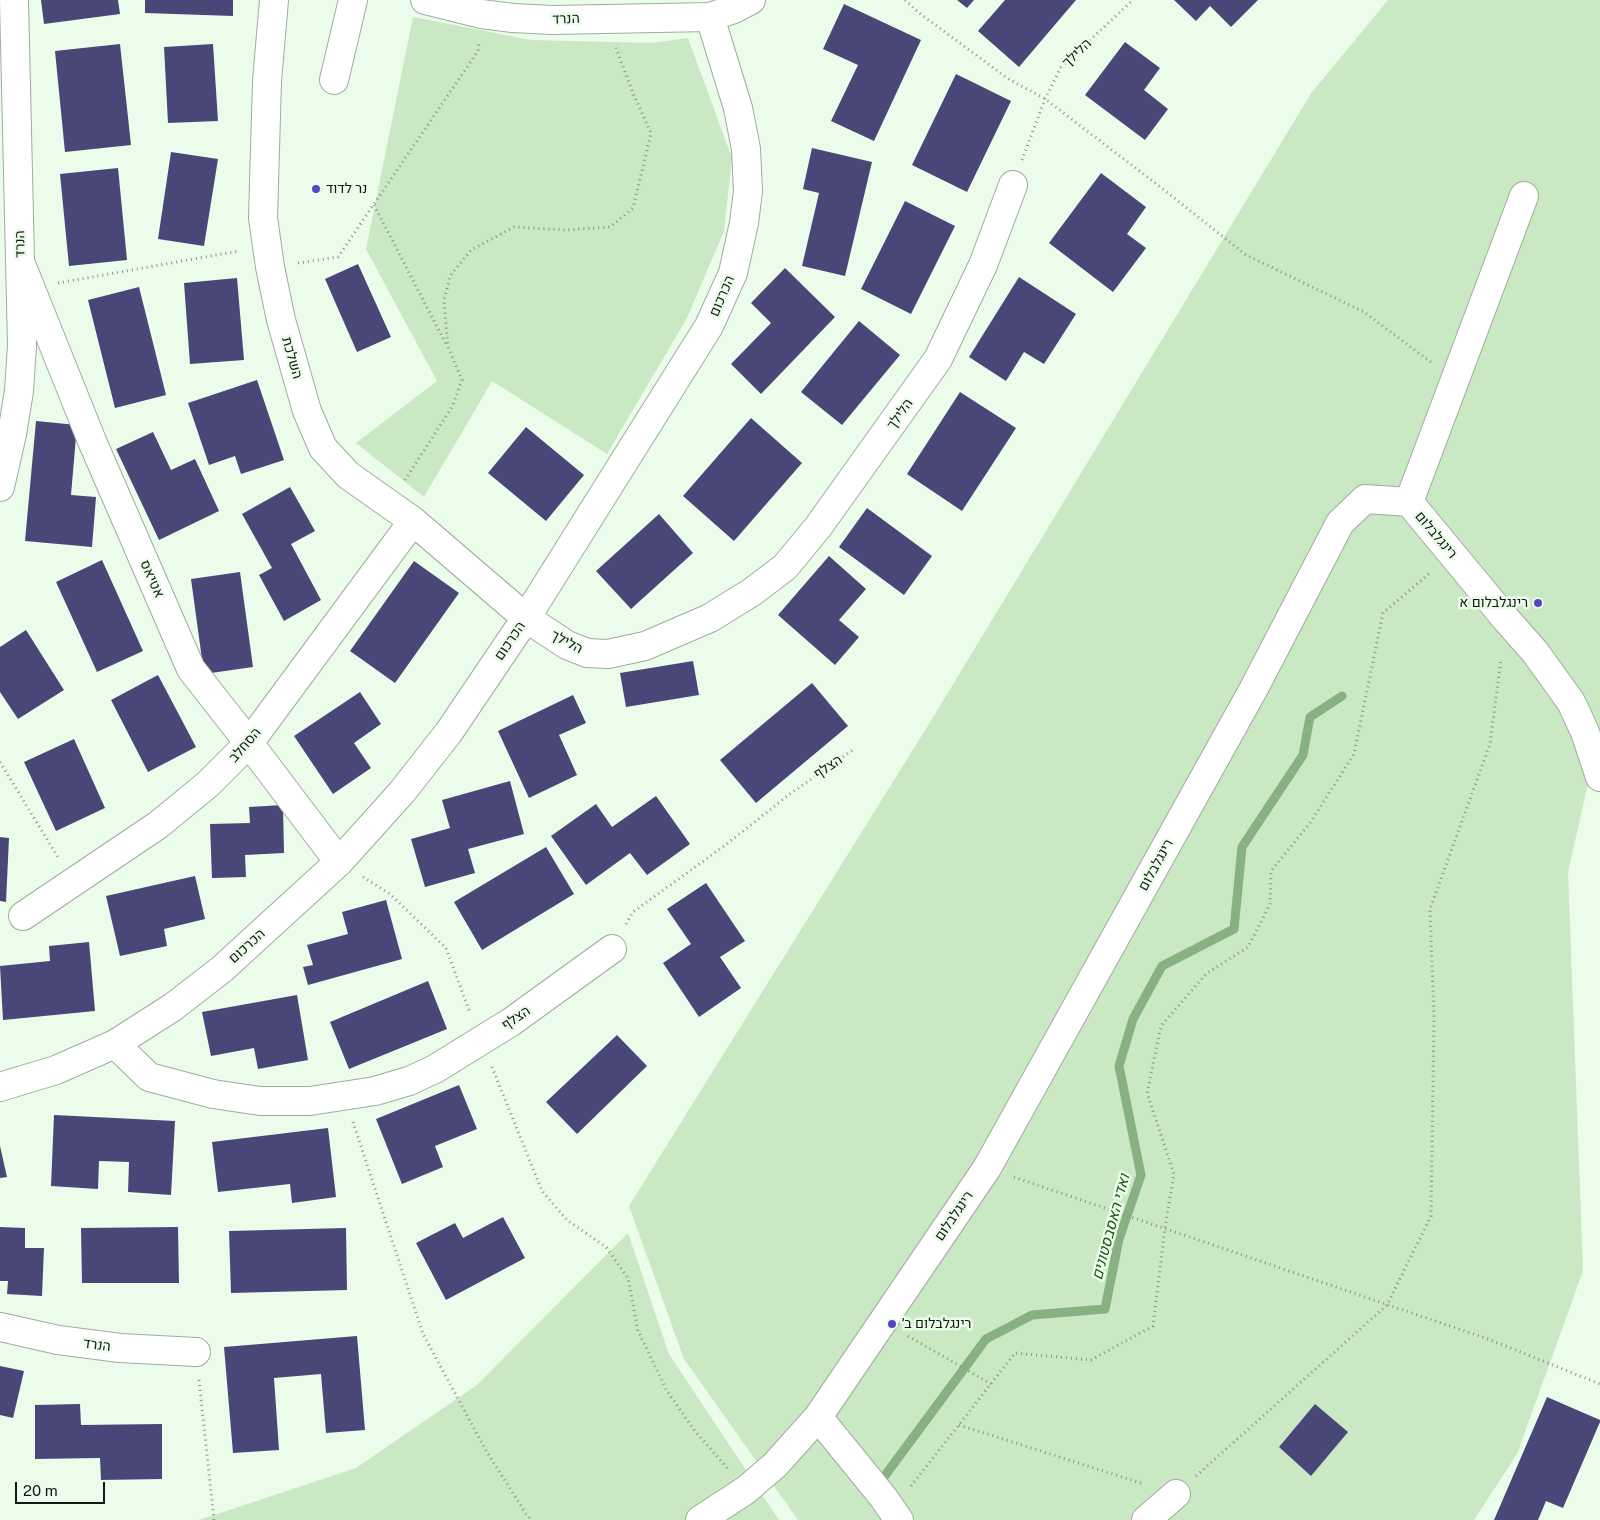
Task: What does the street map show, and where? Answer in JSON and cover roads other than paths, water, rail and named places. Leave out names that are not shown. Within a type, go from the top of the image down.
[{"type":"street","name":"הנרד","points":[[0,487],[19,391],[26,276],[14,0]]},
{"type":"street","name":"השלכת","points":[[274,0],[267,81],[263,218],[268,256],[281,320],[307,411],[323,448],[348,475],[413,521],[526,618]]},
{"type":"street","points":[[334,80],[353,0]]},
{"type":"street","name":"הנרד","points":[[425,0],[481,14],[552,20],[600,9],[710,17],[734,9],[751,0]]},
{"type":"street","name":"הכרכום","points":[[0,1088],[56,1070],[115,1044],[172,1007],[222,968],[339,862],[402,792],[449,732],[526,618],[709,326],[733,272],[744,223],[748,191],[746,149],[738,108],[710,17]]},
{"type":"street","name":"הלילך","points":[[526,618],[567,645],[587,653],[608,654],[645,646],[710,618],[752,592],[786,567],[823,519],[938,359],[983,265],[1013,185]]},
{"type":"street","points":[[1409,502],[1524,196]]},
{"type":"street","name":"אטיאס","points":[[26,276],[92,441],[191,669],[250,743],[339,862]]},
{"type":"street","name":"רינגלבלום","points":[[700,1520],[746,1490],[775,1465],[818,1416],[884,1322],[987,1168],[1253,690],[1340,523],[1365,499],[1409,502],[1535,652],[1571,702],[1585,732],[1600,777]]},
{"type":"street","name":"הסחלב","points":[[23,916],[158,825],[208,784],[250,743],[413,521]]},
{"type":"street","name":"הצלף","points":[[115,1044],[149,1077],[212,1094],[260,1101],[310,1101],[375,1091],[409,1081],[436,1069],[511,1022],[612,949]]},
{"type":"street","name":"הנרד","points":[[0,1326],[67,1341],[120,1348],[196,1352]]},
{"type":"street","points":[[818,1416],[896,1515]]},
{"type":"street","points":[[1146,1520],[1176,1494]]},
{"type":"waterway","name":"ואדי האסבסטונים","points":[[878,1485],[986,1339],[1032,1315],[1105,1309],[1119,1239],[1141,1175],[1119,1066],[1133,1019],[1162,966],[1234,929],[1242,847],[1303,755],[1310,717],[1342,696]]},
{"type":"place","name":"נר לדוד","points":[[316,189]]},
{"type":"place","name":"רינגלבלום א","points":[[1538,603]]},
{"type":"place","name":"רינגלבלום ב׳","points":[[892,1324]]}]
